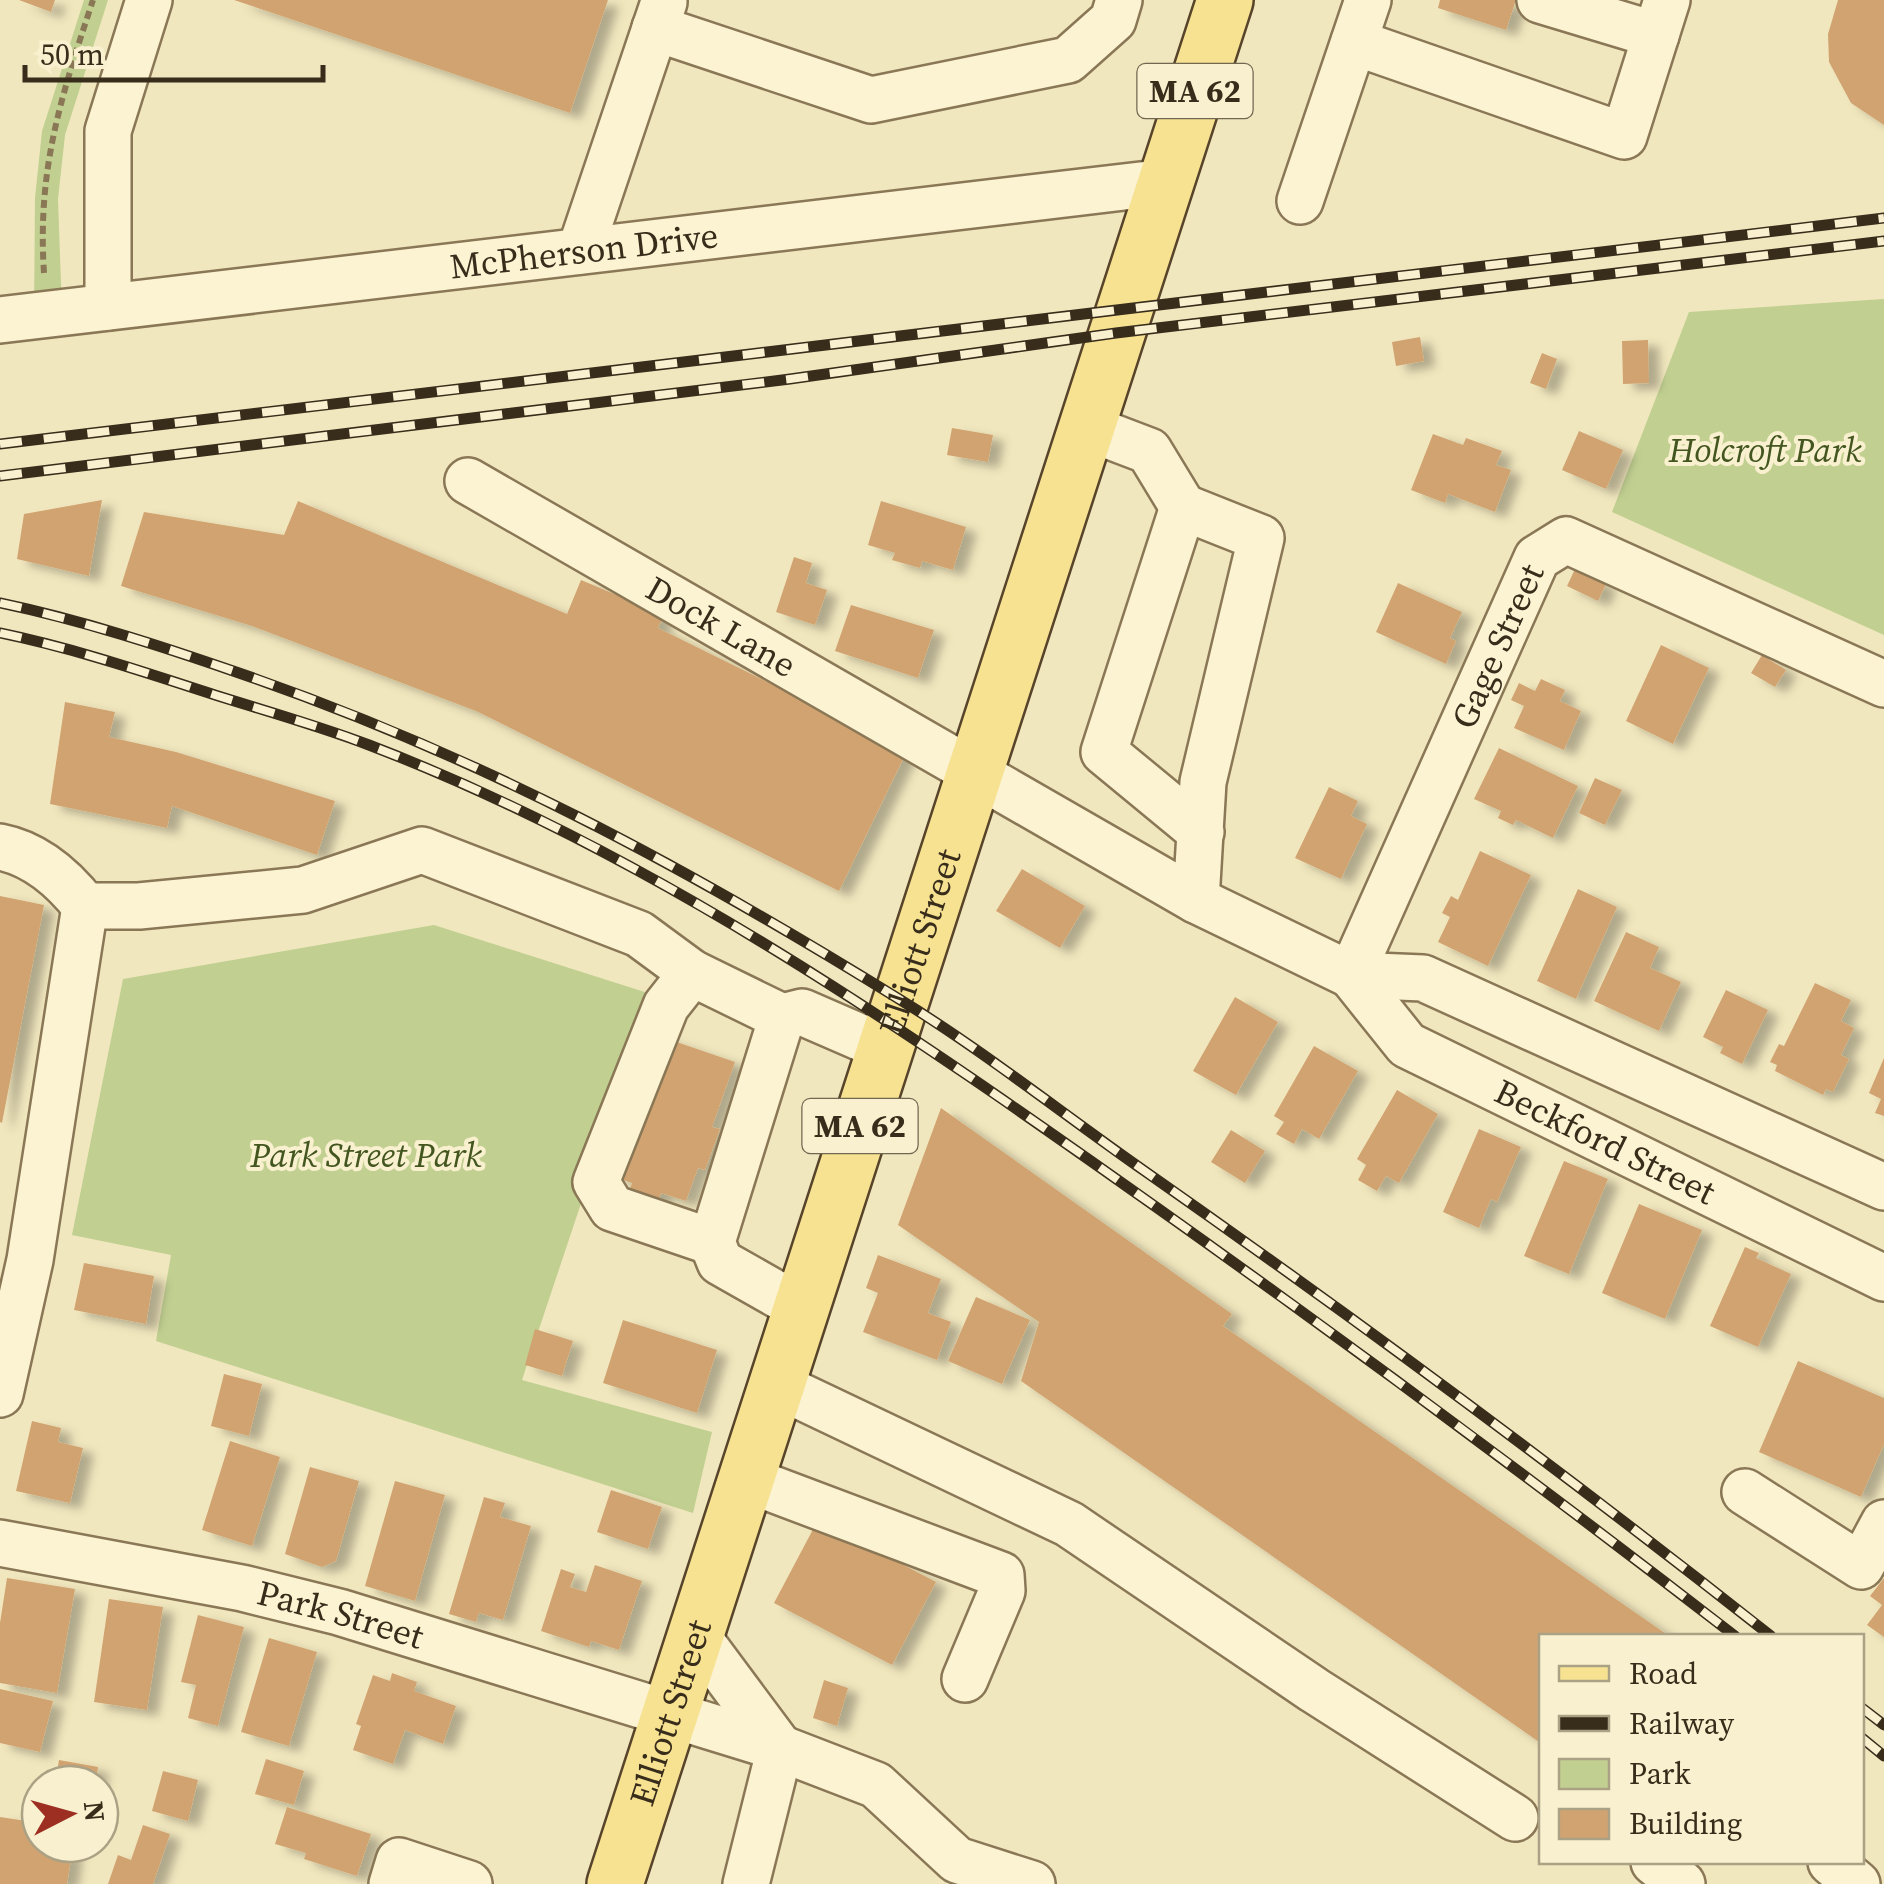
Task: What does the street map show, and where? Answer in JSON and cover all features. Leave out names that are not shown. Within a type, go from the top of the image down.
[{"type":"main road","name":"Elliott Street","points":[[616,1884],[1226,0]]},
{"type":"street","points":[[108,307],[108,131],[149,0]]},
{"type":"street","points":[[580,251],[660,14],[871,100],[1068,60],[1113,20],[1119,0]]},
{"type":"street","points":[[1300,201],[1361,21],[1624,136],[1661,18],[1540,0]]},
{"type":"street","name":"McPherson Drive","points":[[0,320],[1166,182]]},
{"type":"street","points":[[1086,427],[1150,451],[1183,507],[1261,538],[1204,782],[1196,900]]},
{"type":"street","name":"Dock Lane","points":[[468,481],[975,774]]},
{"type":"street","points":[[1183,507],[1104,752],[1201,832]]},
{"type":"street","name":"Gage Street","points":[[1351,975],[1537,558],[1566,540],[1884,684]]},
{"type":"street","name":"Beckford Street","points":[[975,774],[1196,900],[1351,975],[1423,978],[1884,1186]]},
{"type":"street","points":[[0,846],[21,851],[65,880],[85,906],[15,1257],[0,1394]]},
{"type":"street","points":[[85,906],[140,906],[303,890],[422,850],[640,934],[692,973],[782,1017],[802,1012],[885,1048]]},
{"type":"street","points":[[692,973],[666,1006],[596,1182],[612,1208],[712,1242]]},
{"type":"street","name":"Beckford Street","points":[[1351,975],[1407,1045],[1884,1278]]},
{"type":"street","points":[[782,1017],[712,1242],[720,1262],[801,1308]]},
{"type":"street","points":[[776,1385],[1069,1524],[1314,1690],[1515,1818]]},
{"type":"street","points":[[746,1479],[1001,1575],[1002,1592],[965,1679]]},
{"type":"street","points":[[1745,1492],[1861,1566],[1884,1523]]},
{"type":"street","name":"Park Street","points":[[0,1542],[242,1588],[338,1612],[780,1748],[876,1786],[957,1860],[1032,1884]]},
{"type":"street","points":[[696,1635],[780,1748],[746,1884]]},
{"type":"street","points":[[1657,1864],[1682,1884]]},
{"type":"street","points":[[1833,1864],[1858,1884]]},
{"type":"path","points":[[47,314],[43,198],[51,132],[93,0]]},
{"type":"green space","points":[[84,0],[108,0],[65,135],[58,199],[62,312],[34,316],[35,198],[42,131]]},
{"type":"green space","name":"Holcroft Park","points":[[1884,299],[1884,635],[1612,512],[1689,312]]},
{"type":"green space","name":"Park Street Park","points":[[434,925],[651,994],[522,1380],[712,1432],[693,1513],[156,1341],[171,1255],[72,1235],[123,979]]},
{"type":"building","points":[[19,0],[55,0],[51,12]]},
{"type":"building","points":[[234,0],[608,0],[570,113]]},
{"type":"building","points":[[1440,0],[1516,0],[1506,30],[1438,8]]},
{"type":"building","points":[[1838,0],[1884,0],[1884,125],[1851,103],[1829,62],[1828,34]]},
{"type":"building","points":[[1420,337],[1424,361],[1396,366],[1392,342]]},
{"type":"building","points":[[1648,340],[1649,383],[1623,384],[1622,341]]},
{"type":"building","points":[[1542,353],[1557,359],[1546,389],[1530,383]]},
{"type":"building","points":[[952,428],[993,435],[988,462],[947,455]]},
{"type":"building","points":[[1579,431],[1623,450],[1606,489],[1562,470]]},
{"type":"building","points":[[1433,434],[1463,445],[1466,438],[1502,451],[1496,465],[1511,470],[1495,512],[1448,494],[1445,503],[1411,490]]},
{"type":"building","points":[[102,500],[89,576],[17,559],[24,514]]},
{"type":"building","points":[[298,501],[567,614],[581,580],[664,615],[658,628],[907,751],[839,891],[476,711],[252,626],[121,586],[144,512],[284,535]]},
{"type":"building","points":[[881,501],[966,527],[953,570],[922,561],[920,568],[892,560],[895,553],[868,545]]},
{"type":"building","points":[[794,557],[812,563],[806,583],[827,590],[815,625],[776,612]]},
{"type":"building","points":[[1575,569],[1606,584],[1598,601],[1567,586]]},
{"type":"building","points":[[1398,583],[1462,612],[1450,638],[1456,641],[1446,664],[1376,632]]},
{"type":"building","points":[[851,605],[934,630],[918,678],[835,651]]},
{"type":"building","points":[[1661,645],[1709,668],[1673,744],[1626,721]]},
{"type":"building","points":[[1762,655],[1786,670],[1775,687],[1751,673]]},
{"type":"building","points":[[1541,679],[1565,690],[1560,701],[1581,711],[1564,750],[1514,728],[1524,706],[1511,700],[1519,683],[1535,691]]},
{"type":"building","points":[[65,702],[115,712],[109,737],[176,752],[335,801],[317,855],[172,806],[167,828],[50,804]]},
{"type":"building","points":[[1499,748],[1578,786],[1553,838],[1516,820],[1513,825],[1498,818],[1501,811],[1474,799]]},
{"type":"building","points":[[1595,778],[1622,790],[1605,825],[1579,813]]},
{"type":"building","points":[[1329,787],[1358,801],[1351,816],[1367,824],[1341,879],[1295,858]]},
{"type":"building","points":[[1480,851],[1531,875],[1488,966],[1438,942],[1450,917],[1442,913],[1451,896],[1458,900]]},
{"type":"building","points":[[1022,869],[1085,906],[1060,948],[996,911]]},
{"type":"building","points":[[1578,889],[1617,907],[1576,999],[1537,981]]},
{"type":"building","points":[[0,896],[44,905],[2,1123],[0,1122]]},
{"type":"building","points":[[1626,932],[1659,947],[1650,968],[1681,982],[1659,1031],[1594,1001]]},
{"type":"building","points":[[1815,983],[1851,1000],[1841,1021],[1854,1028],[1841,1055],[1849,1059],[1833,1092],[1826,1089],[1823,1095],[1775,1071],[1777,1065],[1770,1062],[1779,1044],[1784,1046]]},
{"type":"building","points":[[1726,990],[1768,1010],[1742,1064],[1720,1053],[1723,1047],[1703,1037]]},
{"type":"building","points":[[1235,997],[1278,1022],[1236,1095],[1193,1071]]},
{"type":"building","points":[[662,1037],[735,1062],[712,1127],[720,1129],[705,1170],[698,1168],[686,1201],[661,1193],[655,1209],[626,1200],[632,1183],[614,1177]]},
{"type":"building","points":[[1314,1046],[1358,1071],[1319,1139],[1302,1129],[1294,1144],[1276,1134],[1284,1122],[1274,1116]]},
{"type":"building","points":[[1884,1058],[1884,1116],[1875,1113],[1881,1099],[1869,1093]]},
{"type":"building","points":[[1397,1090],[1438,1114],[1399,1183],[1386,1176],[1377,1191],[1358,1180],[1366,1165],[1357,1159]]},
{"type":"building","points":[[941,1108],[1232,1314],[1223,1326],[1666,1634],[1539,1634],[1539,1742],[1021,1381],[1039,1322],[898,1225]]},
{"type":"building","points":[[1479,1129],[1521,1147],[1497,1202],[1491,1199],[1479,1228],[1443,1212]]},
{"type":"building","points":[[1231,1130],[1265,1151],[1245,1183],[1211,1162]]},
{"type":"building","points":[[1564,1161],[1608,1179],[1569,1274],[1524,1256]]},
{"type":"building","points":[[1639,1204],[1702,1230],[1665,1319],[1602,1293]]},
{"type":"building","points":[[1745,1247],[1759,1253],[1756,1258],[1791,1274],[1758,1347],[1710,1326]]},
{"type":"building","points":[[878,1255],[941,1279],[928,1313],[951,1322],[937,1360],[863,1332],[878,1293],[866,1288]]},
{"type":"building","points":[[84,1263],[154,1276],[146,1324],[74,1310]]},
{"type":"building","points":[[976,1297],[1030,1320],[1002,1384],[948,1361]]},
{"type":"building","points":[[623,1320],[717,1350],[697,1413],[603,1383]]},
{"type":"building","points":[[535,1329],[573,1341],[562,1376],[525,1365]]},
{"type":"building","points":[[1798,1361],[1884,1398],[1884,1444],[1861,1497],[1759,1452]]},
{"type":"building","points":[[224,1374],[262,1384],[249,1436],[211,1426]]},
{"type":"building","points":[[32,1421],[61,1428],[58,1442],[83,1448],[70,1503],[16,1491]]},
{"type":"building","points":[[230,1441],[280,1457],[252,1546],[202,1530]]},
{"type":"building","points":[[310,1467],[359,1481],[336,1561],[322,1567],[285,1554]]},
{"type":"building","points":[[395,1481],[445,1495],[415,1601],[365,1586]]},
{"type":"building","points":[[611,1490],[662,1507],[648,1549],[597,1532]]},
{"type":"building","points":[[484,1497],[505,1503],[500,1517],[531,1526],[503,1620],[479,1613],[476,1622],[449,1614]]},
{"type":"building","points":[[818,1520],[936,1582],[892,1665],[774,1603]]},
{"type":"building","points":[[595,1565],[642,1581],[619,1650],[591,1641],[589,1647],[541,1631],[561,1569],[575,1574],[570,1587],[586,1592]]},
{"type":"building","points":[[7,1578],[75,1589],[57,1693],[0,1683],[0,1623]]},
{"type":"building","points":[[1884,1578],[1884,1637],[1867,1625],[1882,1605],[1870,1596]]},
{"type":"building","points":[[109,1599],[163,1607],[147,1710],[94,1702]]},
{"type":"building","points":[[198,1615],[244,1627],[218,1726],[188,1718],[196,1685],[181,1682]]},
{"type":"building","points":[[269,1638],[317,1652],[289,1746],[241,1732]]},
{"type":"building","points":[[392,1673],[417,1682],[414,1691],[456,1706],[443,1744],[405,1730],[393,1764],[353,1750],[361,1726],[356,1724],[373,1675],[390,1681]]},
{"type":"building","points":[[824,1680],[848,1688],[837,1726],[813,1718]]},
{"type":"building","points":[[0,1689],[53,1701],[40,1752],[0,1743]]},
{"type":"building","points":[[266,1759],[304,1771],[294,1805],[255,1794]]},
{"type":"building","points":[[163,1771],[198,1780],[188,1821],[152,1811]]},
{"type":"building","points":[[287,1807],[371,1834],[357,1876],[304,1859],[306,1853],[275,1844]]},
{"type":"building","points":[[0,1817],[20,1820],[20,1864],[70,1864],[67,1884],[0,1884]]},
{"type":"building","points":[[143,1825],[170,1834],[153,1884],[108,1884],[115,1864],[120,1864],[120,1856],[131,1860]]},
{"type":"railway","points":[[0,444],[1884,218]]},
{"type":"railway","points":[[0,476],[790,379],[1116,333],[1884,241]]},
{"type":"railway","points":[[0,603],[180,653],[414,740],[579,817],[819,950],[931,1019],[1305,1285],[1768,1634]]},
{"type":"railway","points":[[0,633],[108,661],[369,745],[475,789],[678,893],[874,1013],[1063,1141],[1375,1365],[1732,1634]]},
{"type":"railway","points":[[1864,1710],[1884,1725]]},
{"type":"railway","points":[[1864,1740],[1884,1756]]}]
